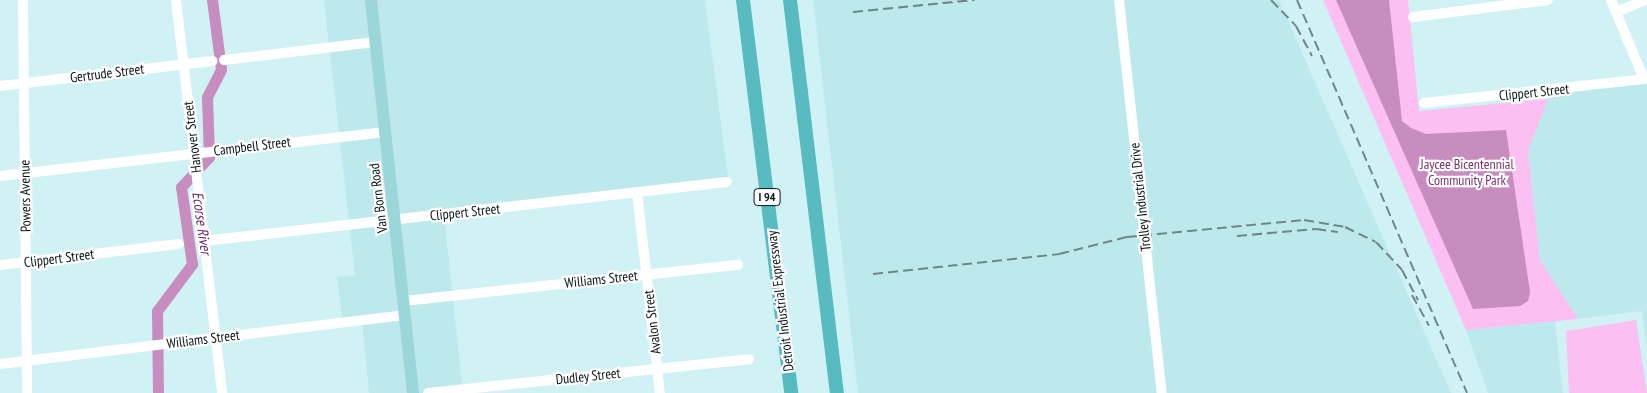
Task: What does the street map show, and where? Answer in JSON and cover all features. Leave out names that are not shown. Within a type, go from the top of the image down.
[{"type":"highway","name":"Detroit Industrial Expressway","points":[[743,0],[791,393]]},
{"type":"highway","points":[[790,0],[837,393]]},
{"type":"main road","name":"Van Born Road","points":[[371,0],[414,393]]},
{"type":"street","name":"Powers Avenue","points":[[23,0],[27,393]]},
{"type":"street","name":"Hanover Street","points":[[176,0],[183,64],[205,152],[196,166],[222,393]]},
{"type":"street","name":"Trolley Industrial Drive","points":[[1119,0],[1162,393]]},
{"type":"street","points":[[1413,17],[1548,0]]},
{"type":"street","points":[[1611,0],[1616,12],[1644,0]]},
{"type":"street","name":"Clippert Street","points":[[1424,103],[1644,80],[1616,12]]},
{"type":"street","name":"Gertrude Street","points":[[0,86],[375,42]]},
{"type":"street","name":"Campbell Street","points":[[0,176],[385,132]]},
{"type":"street","name":"Clippert Street","points":[[204,241],[727,182]]},
{"type":"street","name":"Avalon Street","points":[[637,192],[660,393]]},
{"type":"street","name":"Clippert Street","points":[[0,265],[178,244]]},
{"type":"street","name":"Williams Street","points":[[404,301],[738,265]]},
{"type":"street","name":"Williams Street","points":[[0,364],[406,315]]},
{"type":"street","name":"Dudley Street","points":[[428,393],[749,359]]},
{"type":"shaded area","points":[[324,0],[705,0],[729,185],[444,215],[463,393],[369,393],[362,320],[343,323],[337,277],[355,275]]},
{"type":"shaded area","points":[[813,0],[1279,0],[1451,393],[858,393]]},
{"type":"shaded area","points":[[1336,0],[1389,0],[1402,121],[1411,128],[1426,134],[1506,130],[1530,292],[1528,301],[1520,306],[1473,309]]},
{"type":"shaded area","points":[[1647,79],[1647,351],[1642,311],[1578,319],[1540,260],[1528,151],[1551,90]]},
{"type":"shaded area","points":[[1555,321],[1563,393],[1488,393],[1466,330]]},
{"type":"green space","name":"Jaycee Bicentennial Community Park","points":[[1323,0],[1408,0],[1419,111],[1548,99],[1528,151],[1540,260],[1578,319],[1466,330]]},
{"type":"green space","points":[[1636,320],[1647,393],[1569,393],[1566,331]]},
{"type":"waterway","name":"Ecorse River","points":[[158,393],[157,311],[192,264],[181,187],[209,157],[207,97],[221,69],[212,0]]},
{"type":"railway","points":[[853,12],[974,0]]},
{"type":"railway","points":[[1271,0],[1296,26],[1312,56]]},
{"type":"railway","points":[[1297,0],[1467,393]]},
{"type":"railway","points":[[873,274],[1059,254],[1127,237],[1304,220],[1345,227],[1376,242],[1402,270],[1418,300]]},
{"type":"railway","points":[[1237,236],[1316,229],[1338,232]]},
{"type":"railway","points":[[1412,295],[1429,326]]}]
